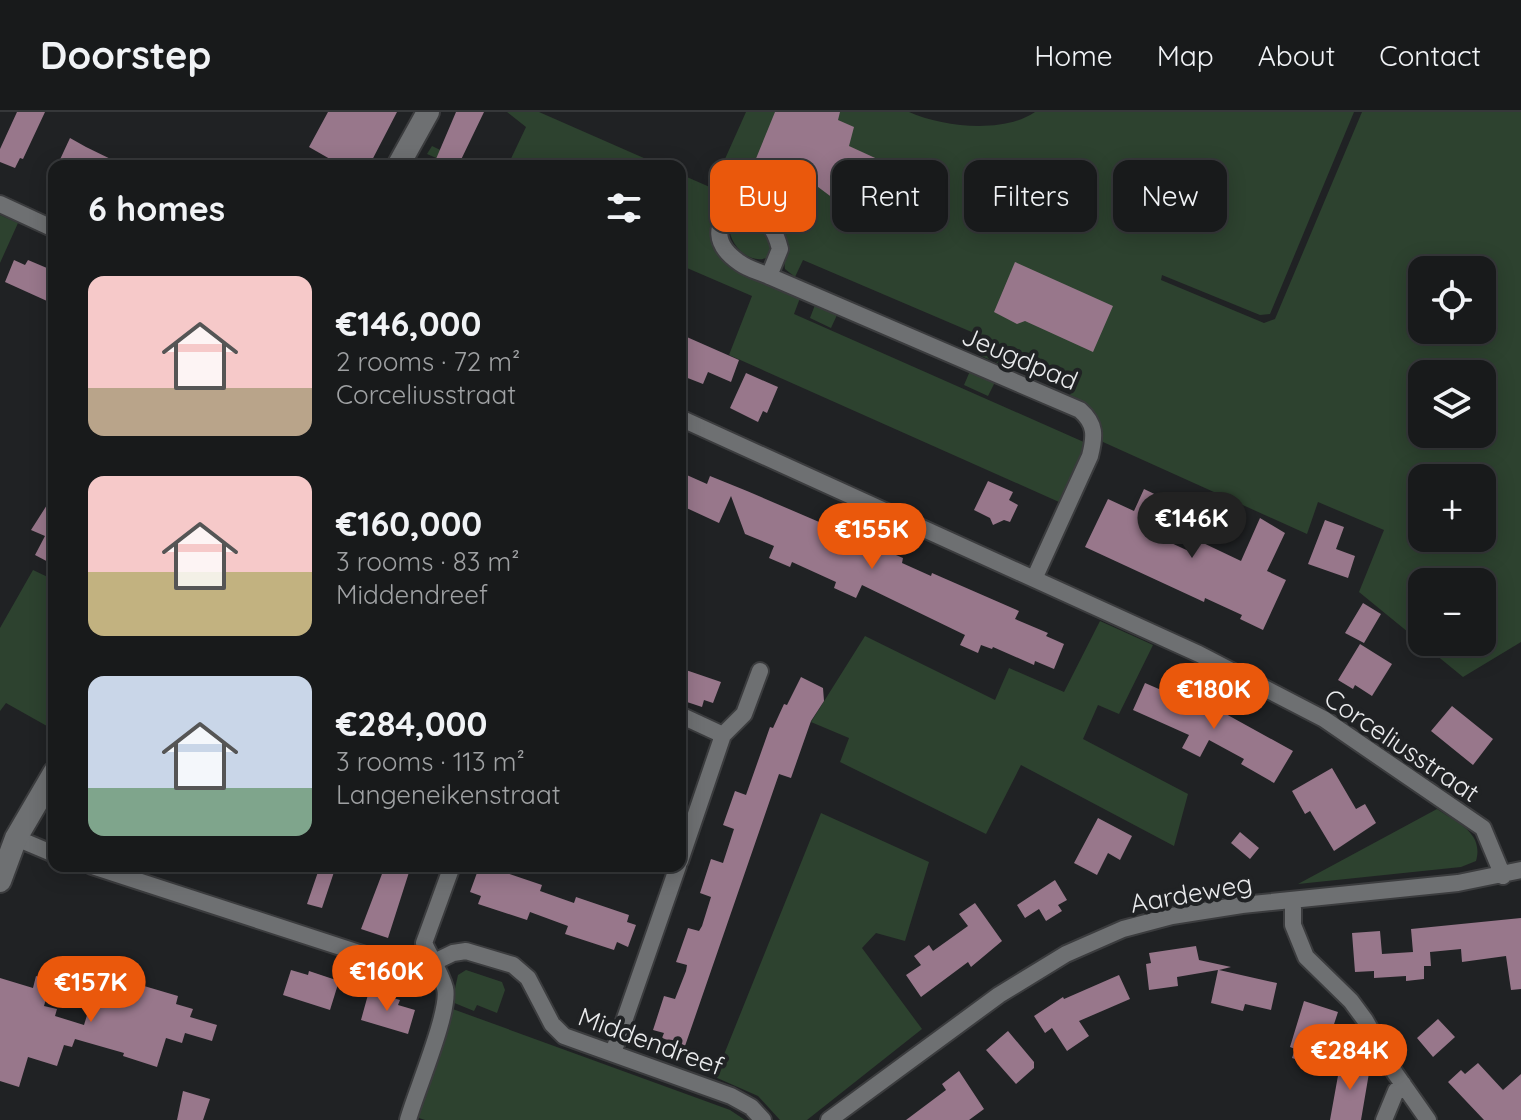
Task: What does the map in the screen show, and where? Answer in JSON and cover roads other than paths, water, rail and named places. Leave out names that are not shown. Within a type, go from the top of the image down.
[{"type":"street","points":[[401,160],[428,112]]},
{"type":"street","points":[[0,204],[48,226]]},
{"type":"street","name":"Jeugdpad","points":[[769,276],[1080,410],[1090,418],[1095,435],[1090,456],[1034,579]]},
{"type":"street","name":"Corceliusstraat","points":[[686,421],[1199,654],[1324,719],[1483,828],[1503,876]]},
{"type":"street","points":[[686,843],[723,735],[744,714],[760,671]]},
{"type":"street","points":[[686,718],[723,735]]},
{"type":"street","points":[[0,881],[16,838],[48,783]]},
{"type":"street","points":[[16,838],[48,851]]},
{"type":"street","name":"Aardeweg","points":[[829,1120],[999,995],[1093,940],[1147,921],[1172,916],[1242,905],[1293,902],[1503,876],[1521,870]]},
{"type":"street","name":"Middendreef","points":[[110,872],[402,967],[419,968],[453,953],[466,951],[519,968],[528,978],[557,1030],[564,1036],[731,1096],[751,1107],[763,1120]]},
{"type":"street","points":[[408,1120],[418,1086],[428,1067],[446,990],[424,943],[450,872]]},
{"type":"street","points":[[613,1053],[676,872]]},
{"type":"street","points":[[1293,902],[1293,925],[1306,957],[1358,1010],[1428,1120]]},
{"type":"street","points":[[1384,1120],[1396,1091],[1403,1084]]}]
